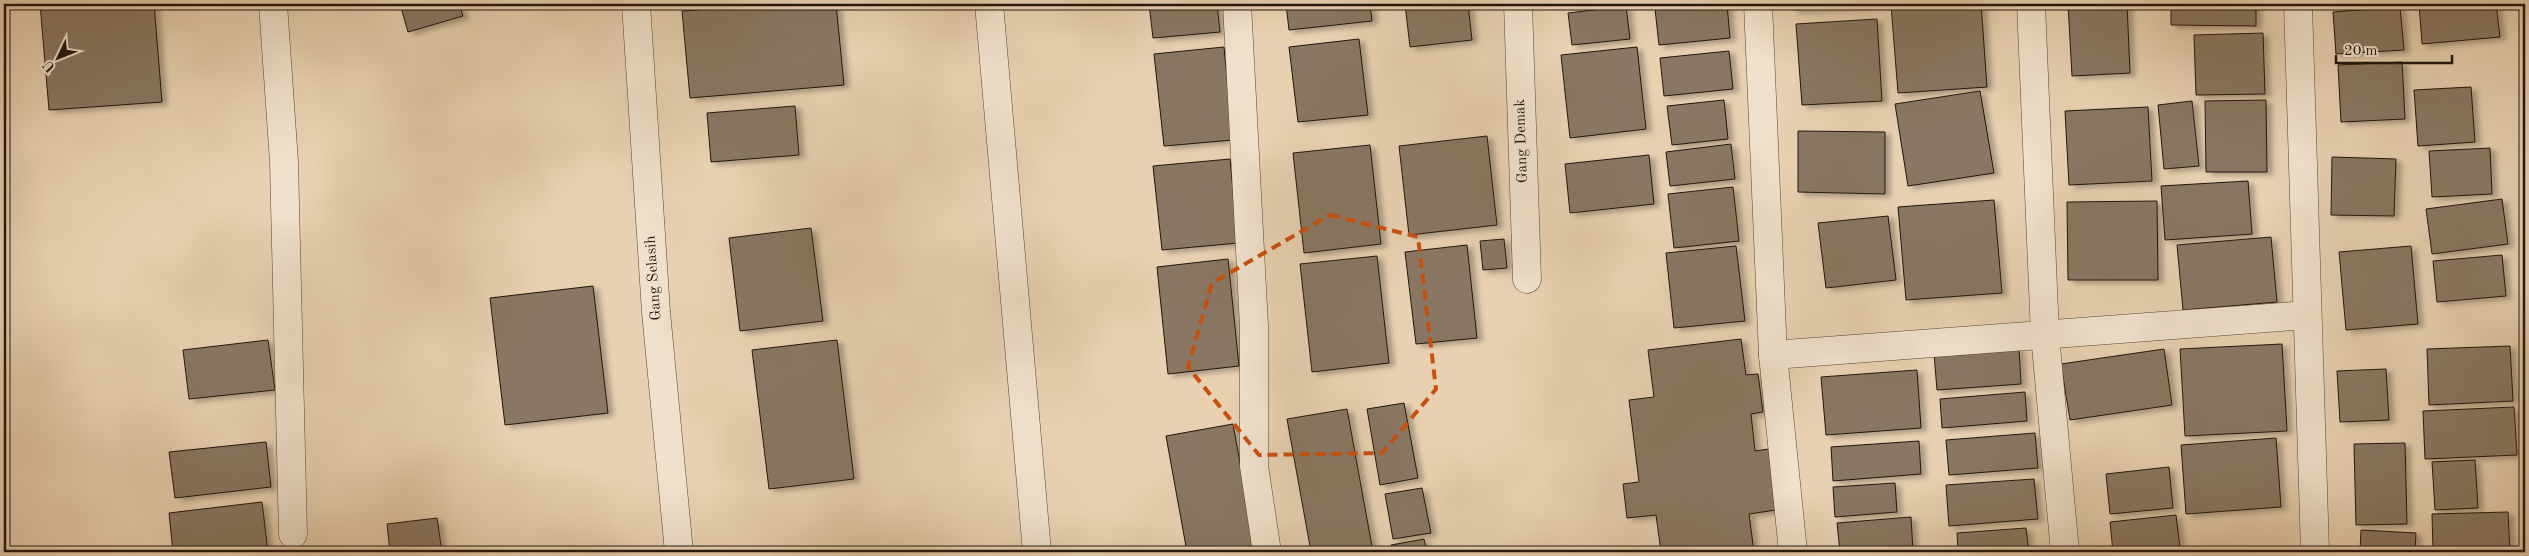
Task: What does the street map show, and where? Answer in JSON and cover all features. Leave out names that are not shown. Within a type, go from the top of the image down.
[{"type":"street","points":[[272,4],[284,162],[293,534]]},
{"type":"street","name":"Gang Selasih","points":[[636,4],[656,312],[679,552]]},
{"type":"street","points":[[989,4],[1036,552]]},
{"type":"street","points":[[1237,4],[1254,326],[1254,466],[1267,552]]},
{"type":"street","name":"Gang Demak","points":[[1518,4],[1526,279]]},
{"type":"street","points":[[1758,4],[1773,354],[1794,552]]},
{"type":"street","points":[[2031,4],[2045,335],[2065,552]]},
{"type":"street","points":[[2298,4],[2315,552]]},
{"type":"street","points":[[1773,354],[2307,315]]},
{"type":"highlighted area","points":[[1330,215],[1418,237],[1436,389],[1382,453],[1259,455],[1188,367],[1212,283]]},
{"type":"building","points":[[40,4],[154,4],[162,102],[49,110]]},
{"type":"building","points":[[400,4],[459,4],[463,16],[408,32]]},
{"type":"building","points":[[776,4],[836,4],[844,85],[690,98],[682,11]]},
{"type":"building","points":[[1149,4],[1217,4],[1220,32],[1153,38]]},
{"type":"building","points":[[1286,4],[1370,4],[1372,21],[1289,30]]},
{"type":"building","points":[[1405,4],[1468,4],[1472,40],[1410,47]]},
{"type":"building","points":[[1727,4],[1730,38],[1659,45],[1655,9]]},
{"type":"building","points":[[1792,4],[1880,4],[1881,5],[1793,10]]},
{"type":"building","points":[[1981,4],[1987,87],[1898,93],[1891,5]]},
{"type":"building","points":[[2068,4],[2127,4],[2130,73],[2072,76]]},
{"type":"building","points":[[2171,4],[2256,4],[2256,26],[2171,25]]},
{"type":"building","points":[[2419,4],[2496,4],[2500,37],[2422,44]]},
{"type":"building","points":[[1626,6],[1630,39],[1572,45],[1568,13]]},
{"type":"building","points":[[2400,7],[2404,50],[2336,54],[2333,12]]},
{"type":"building","points":[[1877,19],[1882,101],[1802,105],[1796,24]]},
{"type":"building","points":[[2263,33],[2265,94],[2196,95],[2194,35]]},
{"type":"building","points":[[1359,39],[1368,115],[1298,122],[1289,47]]},
{"type":"building","points":[[1224,47],[1233,140],[1164,146],[1154,54]]},
{"type":"building","points":[[1637,47],[1646,129],[1570,138],[1561,55]]},
{"type":"building","points":[[1729,51],[1733,89],[1664,96],[1660,58]]},
{"type":"building","points":[[2402,62],[2405,119],[2341,122],[2338,65]]},
{"type":"building","points":[[2471,87],[2475,142],[2418,146],[2414,90]]},
{"type":"building","points":[[1980,91],[1994,173],[1908,186],[1895,104]]},
{"type":"building","points":[[1724,100],[1728,139],[1672,145],[1667,106]]},
{"type":"building","points":[[2266,100],[2267,172],[2206,172],[2205,101]]},
{"type":"building","points":[[2192,101],[2199,166],[2164,169],[2158,105]]},
{"type":"building","points":[[795,106],[799,155],[711,162],[707,113]]},
{"type":"building","points":[[2148,107],[2152,181],[2069,185],[2065,111]]},
{"type":"building","points":[[1798,131],[1885,132],[1885,194],[1798,192]]},
{"type":"building","points":[[1487,136],[1497,225],[1409,235],[1399,146]]},
{"type":"building","points":[[1731,144],[1735,179],[1670,186],[1666,152]]},
{"type":"building","points":[[1370,145],[1381,244],[1304,253],[1293,153]]},
{"type":"building","points":[[2490,148],[2492,194],[2432,197],[2429,151]]},
{"type":"building","points":[[1649,155],[1654,204],[1570,213],[1565,164]]},
{"type":"building","points":[[2332,157],[2396,159],[2394,216],[2331,215]]},
{"type":"building","points":[[1230,159],[1238,243],[1162,250],[1153,166]]},
{"type":"building","points":[[2248,181],[2252,234],[2165,240],[2161,186]]},
{"type":"building","points":[[1733,187],[1739,241],[1674,248],[1668,194]]},
{"type":"building","points":[[2502,199],[2508,244],[2432,254],[2426,209]]},
{"type":"building","points":[[1994,200],[2002,293],[1906,300],[1898,207]]},
{"type":"building","points":[[2157,201],[2158,280],[2068,280],[2067,202]]},
{"type":"building","points":[[1888,216],[1896,280],[1826,288],[1818,223]]},
{"type":"building","points":[[811,228],[823,321],[740,331],[729,238]]},
{"type":"building","points":[[2271,237],[2277,302],[2183,310],[2177,245]]},
{"type":"building","points":[[1504,239],[1507,268],[1483,270],[1480,241]]},
{"type":"building","points":[[1467,245],[1477,338],[1416,344],[1405,252]]},
{"type":"building","points":[[1736,246],[1745,321],[1674,328],[1666,253]]},
{"type":"building","points":[[2411,246],[2418,324],[2346,330],[2339,252]]},
{"type":"building","points":[[2502,255],[2506,296],[2437,302],[2433,261]]},
{"type":"building","points":[[1377,256],[1389,363],[1312,372],[1300,264]]},
{"type":"building","points":[[1228,259],[1239,366],[1168,374],[1157,267]]},
{"type":"building","points":[[593,286],[608,413],[505,425],[490,298]]},
{"type":"building","points":[[1741,339],[1746,375],[1758,374],[1763,412],[1751,414],[1755,451],[1769,449],[1776,510],[1749,514],[1754,552],[1661,552],[1656,515],[1627,518],[1623,484],[1639,482],[1629,400],[1654,397],[1648,350]]},
{"type":"building","points":[[268,340],[275,390],[189,399],[183,350]]},
{"type":"building","points":[[837,340],[854,479],[769,489],[752,350]]},
{"type":"building","points":[[2282,344],[2287,431],[2185,436],[2180,349]]},
{"type":"building","points":[[2510,346],[2513,401],[2429,405],[2427,349]]},
{"type":"building","points":[[2019,348],[2021,384],[1937,390],[1934,354]]},
{"type":"building","points":[[2164,349],[2172,405],[2070,420],[2061,364]]},
{"type":"building","points":[[2386,369],[2389,420],[2340,422],[2337,371]]},
{"type":"building","points":[[1917,370],[1921,428],[1826,435],[1821,377]]},
{"type":"building","points":[[2025,392],[2027,421],[1942,428],[1940,399]]},
{"type":"building","points":[[1404,403],[1418,478],[1380,485],[1367,409]]},
{"type":"building","points":[[2514,407],[2517,455],[2425,459],[2423,411]]},
{"type":"building","points":[[1347,409],[1373,552],[1311,552],[1287,419]]},
{"type":"building","points":[[1233,424],[1256,552],[1187,552],[1166,436]]},
{"type":"building","points":[[2035,433],[2038,468],[1949,475],[1946,440]]},
{"type":"building","points":[[2276,438],[2281,507],[2186,514],[2181,445]]},
{"type":"building","points":[[1919,441],[1921,474],[1833,481],[1831,447]]},
{"type":"building","points":[[266,442],[271,487],[175,498],[169,452]]},
{"type":"building","points":[[2405,443],[2407,524],[2356,525],[2354,444]]},
{"type":"building","points":[[2475,460],[2478,508],[2435,510],[2432,462]]},
{"type":"building","points":[[2169,467],[2173,508],[2110,514],[2106,474]]},
{"type":"building","points":[[2034,479],[2038,519],[1949,526],[1946,485]]},
{"type":"building","points":[[1895,483],[1897,512],[1835,517],[1833,487]]},
{"type":"building","points":[[1422,488],[1431,533],[1393,539],[1385,494]]},
{"type":"building","points":[[262,502],[268,552],[173,552],[169,513]]},
{"type":"building","points":[[2508,512],[2510,552],[2433,552],[2432,514]]},
{"type":"building","points":[[2176,515],[2180,548],[2113,552],[2110,522]]},
{"type":"building","points":[[1911,517],[1913,552],[1840,552],[1837,523]]},
{"type":"building","points":[[437,518],[442,552],[390,552],[387,524]]},
{"type":"building","points":[[2026,528],[2029,552],[1958,552],[1957,533]]},
{"type":"building","points":[[2361,530],[2416,533],[2415,552],[2360,552]]},
{"type":"building","points":[[1424,539],[1427,552],[1393,552],[1391,545]]}]
